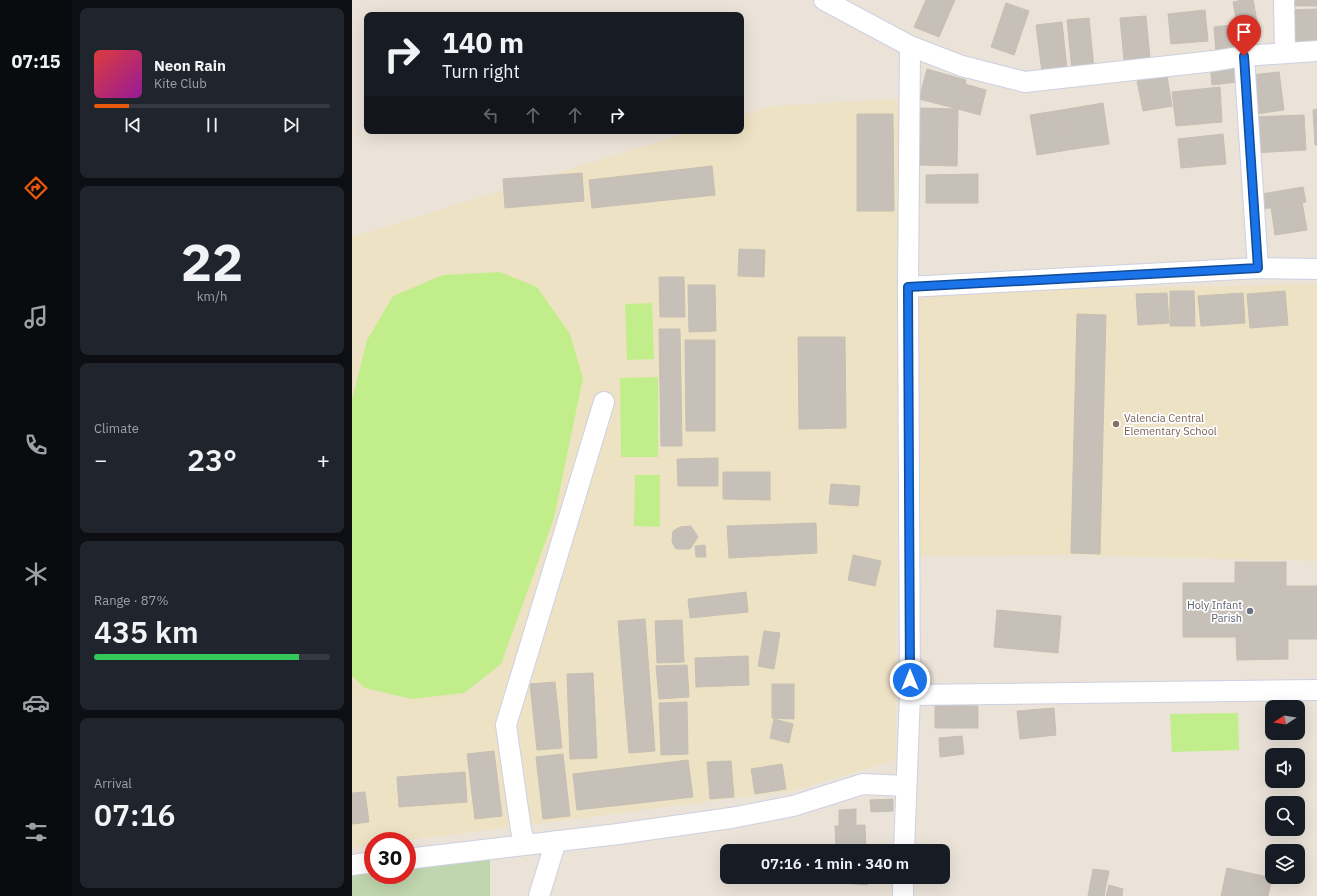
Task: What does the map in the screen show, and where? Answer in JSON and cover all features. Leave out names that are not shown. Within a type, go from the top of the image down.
[{"type":"street","points":[[824,0],[910,46],[962,66],[1025,82],[1214,61],[1244,56],[1317,51]]},
{"type":"street","points":[[1284,0],[1285,53]]},
{"type":"street","points":[[904,844],[905,786],[910,695],[908,287],[910,46]]},
{"type":"street","points":[[1244,56],[1258,268]]},
{"type":"street","points":[[908,287],[1258,268],[1317,269]]},
{"type":"street","points":[[525,845],[521,830],[506,726],[604,402]]},
{"type":"street","points":[[910,695],[1317,690]]},
{"type":"street","points":[[416,857],[525,845],[731,818],[785,808],[863,784],[905,786]]},
{"type":"street","points":[[539,896],[556,841]]},
{"type":"street","points":[[352,865],[364,863]]},
{"type":"street","points":[[903,884],[903,896]]},
{"type":"shaded area","points":[[899,99],[896,760],[792,791],[416,839],[416,832],[364,832],[364,846],[352,848],[352,237],[683,134],[744,134],[744,115],[772,106]]},
{"type":"shaded area","name":"Valencia Central Elementary School","points":[[1317,284],[1317,561],[1071,555],[916,556],[913,292]]},
{"type":"green space","points":[[500,272],[537,287],[570,334],[583,378],[554,518],[501,664],[464,693],[412,699],[365,688],[352,676],[352,399],[367,340],[393,296],[443,275]]},
{"type":"green space","points":[[652,303],[654,359],[627,360],[625,304]]},
{"type":"green space","points":[[658,377],[658,457],[621,457],[620,378]]},
{"type":"green space","points":[[635,475],[660,475],[660,527],[634,526]]},
{"type":"green space","points":[[1238,713],[1239,750],[1172,752],[1170,714]]},
{"type":"green space","points":[[490,855],[490,896],[352,896],[352,871],[364,869],[364,884],[416,884],[416,863]]},
{"type":"building","points":[[926,0],[955,0],[939,37],[914,27]]},
{"type":"building","points":[[1253,0],[1259,32],[1239,35],[1233,2]]},
{"type":"building","points":[[1292,0],[1317,0],[1317,6],[1292,6]]},
{"type":"building","points":[[1006,3],[1029,11],[1014,55],[991,47]]},
{"type":"building","points":[[1317,9],[1317,43],[1289,44],[1288,10]]},
{"type":"building","points":[[1205,10],[1208,41],[1171,44],[1168,14]]},
{"type":"building","points":[[1146,16],[1150,58],[1124,60],[1120,18]]},
{"type":"building","points":[[1089,18],[1094,68],[1072,70],[1067,20]]},
{"type":"building","points":[[1062,22],[1067,69],[1042,72],[1036,25]]},
{"type":"building","points":[[1231,25],[1234,51],[1216,53],[1214,27]]},
{"type":"building","points":[[1234,60],[1237,82],[1212,85],[1210,63]]},
{"type":"building","points":[[927,69],[966,80],[958,109],[919,99]]},
{"type":"building","points":[[1279,72],[1284,110],[1256,114],[1251,75]]},
{"type":"building","points":[[1167,76],[1172,106],[1143,111],[1137,81]]},
{"type":"building","points":[[965,84],[986,90],[980,115],[958,109]]},
{"type":"building","points":[[1220,87],[1222,122],[1176,126],[1172,92]]},
{"type":"building","points":[[1103,103],[1109,144],[1074,149],[1068,109]]},
{"type":"building","points":[[920,108],[958,109],[957,166],[919,165]]},
{"type":"building","points":[[1068,109],[1074,149],[1037,155],[1030,115]]},
{"type":"building","points":[[1317,109],[1317,145],[1315,145],[1313,110]]},
{"type":"building","points":[[857,114],[893,114],[894,211],[857,211]]},
{"type":"building","points":[[1304,115],[1306,150],[1252,153],[1251,117]]},
{"type":"building","points":[[1223,134],[1226,164],[1181,168],[1178,139]]},
{"type":"building","points":[[712,166],[715,195],[592,208],[589,180]]},
{"type":"building","points":[[582,173],[584,201],[505,208],[503,179]]},
{"type":"building","points":[[978,174],[978,203],[926,203],[926,175]]},
{"type":"building","points":[[1303,187],[1306,202],[1257,210],[1255,195]]},
{"type":"building","points":[[1302,202],[1307,230],[1275,235],[1271,207]]},
{"type":"building","points":[[739,249],[765,250],[764,277],[738,276]]},
{"type":"building","points":[[659,277],[684,277],[685,317],[660,317]]},
{"type":"building","points":[[688,285],[715,285],[716,331],[689,332]]},
{"type":"building","points":[[1170,291],[1194,291],[1195,326],[1170,326]]},
{"type":"building","points":[[1285,291],[1288,325],[1250,328],[1247,294]]},
{"type":"building","points":[[1167,293],[1169,323],[1138,325],[1136,294]]},
{"type":"building","points":[[1243,293],[1245,323],[1201,326],[1198,296]]},
{"type":"building","points":[[1077,314],[1106,315],[1100,554],[1071,553]]},
{"type":"building","points":[[659,329],[680,329],[682,446],[661,446]]},
{"type":"building","points":[[798,337],[845,337],[846,428],[799,429]]},
{"type":"building","points":[[685,340],[715,340],[715,431],[686,431]]},
{"type":"building","points":[[718,458],[718,486],[678,486],[677,459]]},
{"type":"building","points":[[723,472],[770,472],[770,500],[723,499]]},
{"type":"building","points":[[831,484],[860,486],[858,506],[829,504]]},
{"type":"building","points":[[816,523],[817,553],[729,558],[727,526]]},
{"type":"building","points":[[691,526],[698,537],[690,549],[676,549],[672,542],[673,531],[680,527]]},
{"type":"building","points":[[705,545],[706,557],[696,557],[695,546]]},
{"type":"building","points":[[853,555],[881,561],[875,586],[848,580]]},
{"type":"building","name":"Holy Infant Parish","points":[[1235,562],[1286,562],[1286,586],[1317,586],[1317,639],[1288,639],[1288,659],[1237,660],[1236,637],[1183,637],[1183,583],[1235,583]]},
{"type":"building","points":[[746,592],[748,612],[690,618],[688,599]]},
{"type":"building","points":[[997,610],[1061,616],[1058,653],[994,647]]},
{"type":"building","points":[[645,619],[655,751],[629,753],[618,621]]},
{"type":"building","points":[[682,620],[684,662],[657,663],[655,621]]},
{"type":"building","points":[[764,631],[780,633],[774,669],[758,666]]},
{"type":"building","points":[[748,656],[749,685],[696,687],[695,658]]},
{"type":"building","points":[[687,665],[689,697],[659,699],[656,666]]},
{"type":"building","points":[[593,673],[597,758],[570,759],[567,674]]},
{"type":"building","points":[[555,682],[562,748],[537,750],[530,684]]},
{"type":"building","points":[[772,684],[794,684],[794,719],[772,718]]},
{"type":"building","points":[[687,702],[688,754],[661,755],[659,703]]},
{"type":"building","points":[[935,705],[978,706],[978,728],[935,728]]},
{"type":"building","points":[[1054,708],[1056,735],[1020,739],[1017,711]]},
{"type":"building","points":[[774,719],[793,724],[789,743],[770,738]]},
{"type":"building","points":[[962,736],[964,754],[940,757],[939,738]]},
{"type":"building","points":[[494,751],[502,816],[475,819],[467,754]]},
{"type":"building","points":[[563,754],[570,816],[543,819],[536,757]]},
{"type":"building","points":[[688,760],[693,797],[577,810],[573,774]]},
{"type":"building","points":[[731,761],[734,797],[710,799],[707,762]]},
{"type":"building","points":[[782,764],[786,789],[755,794],[751,769]]},
{"type":"building","points":[[465,772],[467,802],[399,807],[397,777]]},
{"type":"building","points":[[365,792],[369,822],[352,824],[352,793]]},
{"type":"building","points":[[893,799],[893,811],[871,812],[870,800]]},
{"type":"building","points":[[856,809],[856,825],[839,826],[839,810]]},
{"type":"building","points":[[865,825],[866,844],[836,844],[835,826]]},
{"type":"building","points":[[1227,868],[1265,876],[1265,884],[1271,884],[1268,896],[1221,896]]},
{"type":"building","points":[[1093,869],[1109,871],[1104,896],[1088,896]]},
{"type":"building","points":[[1109,885],[1123,889],[1122,896],[1106,896]]},
{"type":"place","name":"Valencia Central Elementary School","points":[[1116,424]]},
{"type":"place","name":"Holy Infant Parish","points":[[1250,611]]},
{"type":"route","points":[[910,680],[908,287],[1258,268],[1244,56]]}]
